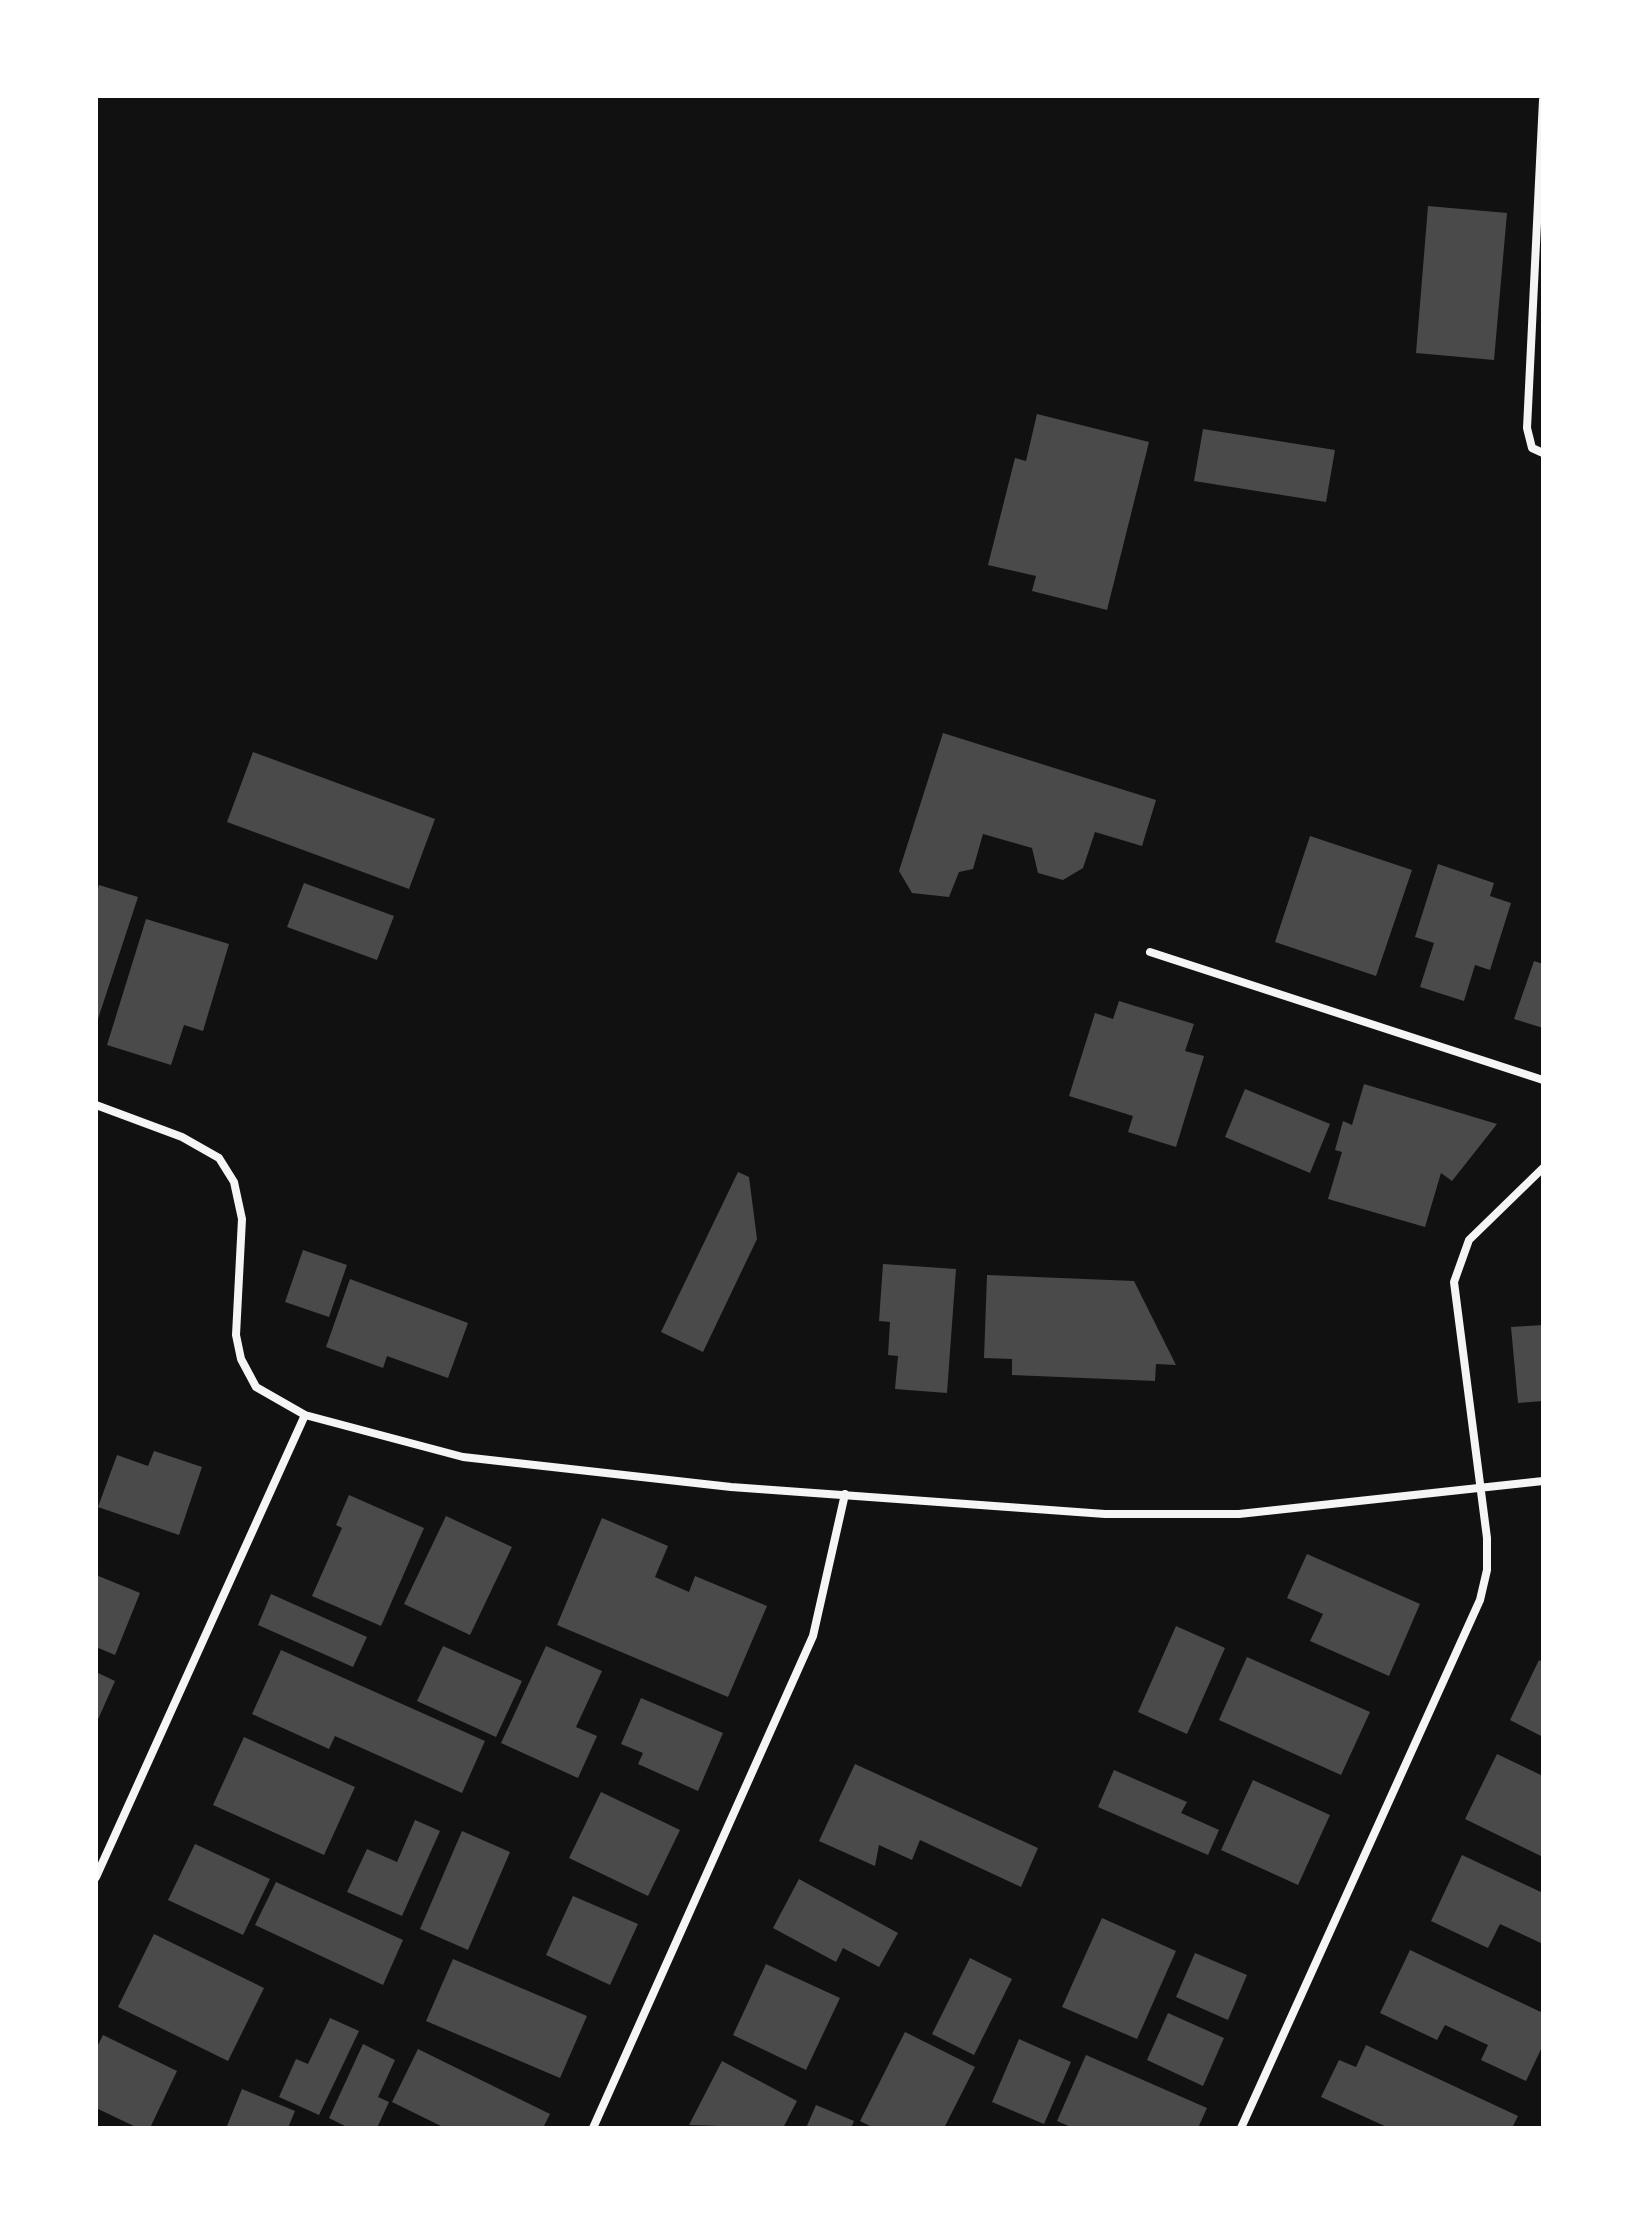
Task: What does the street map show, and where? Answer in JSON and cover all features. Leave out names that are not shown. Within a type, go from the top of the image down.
[{"type":"street","points":[[1543,100],[1527,428],[1532,448],[1543,453]]},
{"type":"street","points":[[1150,952],[1543,1080]]},
{"type":"street","points":[[96,1105],[182,1137],[219,1158],[234,1182],[242,1219],[236,1335],[241,1359],[256,1387],[305,1415],[463,1457],[731,1487],[1105,1514],[1239,1514],[1543,1481]]},
{"type":"street","points":[[1241,2128],[1480,1600],[1487,1570],[1487,1538],[1454,1282],[1469,1240],[1543,1168]]},
{"type":"street","points":[[96,1877],[305,1415]]},
{"type":"street","points":[[593,2128],[813,1636],[845,1494]]},
{"type":"building","points":[[1428,206],[1507,213],[1494,360],[1416,353]]},
{"type":"building","points":[[1037,414],[1149,442],[1107,610],[1032,591],[1036,576],[988,565],[1015,458],[1026,461]]},
{"type":"building","points":[[1203,429],[1335,450],[1326,502],[1194,481]]},
{"type":"building","points":[[943,733],[1156,800],[1142,846],[1095,832],[1083,868],[1063,880],[1038,873],[1032,848],[983,834],[973,869],[959,872],[949,897],[912,893],[899,871]]},
{"type":"building","points":[[253,752],[435,819],[409,889],[227,822]]},
{"type":"building","points":[[1310,836],[1412,870],[1376,976],[1275,942]]},
{"type":"building","points":[[1438,864],[1494,883],[1490,896],[1511,903],[1490,970],[1475,965],[1464,1001],[1420,987],[1434,943],[1415,937]]},
{"type":"building","points":[[304,883],[394,916],[377,960],[287,927]]},
{"type":"building","points":[[99,885],[138,897],[97,1022],[96,894]]},
{"type":"building","points":[[146,919],[229,944],[203,1031],[184,1025],[171,1065],[107,1045]]},
{"type":"building","points":[[1534,961],[1543,964],[1543,1028],[1514,1019]]},
{"type":"building","points":[[1119,1001],[1194,1024],[1185,1051],[1204,1056],[1176,1147],[1128,1132],[1133,1116],[1069,1096],[1095,1013],[1113,1019]]},
{"type":"building","points":[[1364,1084],[1497,1124],[1452,1181],[1441,1173],[1425,1227],[1328,1199],[1342,1152],[1335,1150],[1343,1121],[1352,1125]]},
{"type":"building","points":[[1245,1089],[1330,1124],[1310,1173],[1225,1137]]},
{"type":"building","points":[[738,1172],[749,1177],[757,1239],[703,1352],[661,1332]]},
{"type":"building","points":[[303,1250],[347,1265],[329,1317],[285,1302]]},
{"type":"building","points":[[883,1264],[956,1269],[947,1393],[895,1389],[898,1356],[888,1355],[890,1322],[879,1321]]},
{"type":"building","points":[[987,1275],[1134,1281],[1176,1365],[1156,1364],[1155,1381],[1012,1375],[1012,1359],[984,1358]]},
{"type":"building","points":[[350,1279],[468,1323],[448,1378],[387,1356],[383,1368],[326,1347]]},
{"type":"building","points":[[1543,1325],[1543,1401],[1518,1403],[1511,1327]]},
{"type":"building","points":[[154,1451],[202,1467],[179,1535],[98,1507],[117,1455],[148,1466]]},
{"type":"building","points":[[349,1495],[424,1528],[381,1626],[312,1596],[342,1528],[336,1525]]},
{"type":"building","points":[[446,1516],[512,1547],[470,1635],[404,1604]]},
{"type":"building","points":[[602,1518],[668,1546],[655,1577],[689,1592],[695,1576],[767,1606],[728,1697],[557,1625]]},
{"type":"building","points":[[1307,1554],[1420,1604],[1389,1676],[1310,1641],[1323,1614],[1287,1598]]},
{"type":"building","points":[[96,1575],[140,1593],[115,1655],[96,1647]]},
{"type":"building","points":[[271,1594],[367,1637],[353,1667],[258,1625]]},
{"type":"building","points":[[1176,1626],[1225,1648],[1187,1734],[1138,1712]]},
{"type":"building","points":[[443,1646],[522,1681],[496,1737],[417,1701]]},
{"type":"building","points":[[546,1646],[602,1671],[576,1727],[597,1736],[578,1778],[501,1743]]},
{"type":"building","points":[[281,1650],[485,1741],[462,1793],[335,1736],[329,1749],[252,1714]]},
{"type":"building","points":[[1247,1657],[1370,1712],[1341,1775],[1219,1720]]},
{"type":"building","points":[[1539,1660],[1543,1662],[1543,1737],[1510,1720]]},
{"type":"building","points":[[96,1672],[115,1681],[96,1724]]},
{"type":"building","points":[[641,1698],[723,1733],[698,1791],[638,1764],[643,1753],[621,1744]]},
{"type":"building","points":[[244,1737],[355,1787],[324,1855],[213,1805]]},
{"type":"building","points":[[1497,1754],[1543,1776],[1543,1857],[1465,1819]]},
{"type":"building","points":[[855,1764],[1038,1848],[1021,1887],[920,1840],[912,1860],[879,1845],[875,1866],[819,1841]]},
{"type":"building","points":[[1114,1770],[1187,1802],[1181,1813],[1219,1830],[1208,1855],[1098,1807]]},
{"type":"building","points":[[1253,1780],[1330,1815],[1298,1885],[1221,1850]]},
{"type":"building","points":[[601,1792],[680,1830],[648,1896],[569,1858]]},
{"type":"building","points":[[415,1820],[440,1831],[402,1916],[347,1892],[367,1849],[397,1862]]},
{"type":"building","points":[[462,1831],[510,1852],[468,1950],[420,1929]]},
{"type":"building","points":[[195,1844],[270,1879],[243,1935],[168,1900]]},
{"type":"building","points":[[1462,1855],[1543,1893],[1543,1944],[1500,1924],[1488,1948],[1431,1921]]},
{"type":"building","points":[[799,1879],[898,1933],[879,1967],[843,1948],[836,1962],[773,1928]]},
{"type":"building","points":[[276,1882],[403,1940],[383,1985],[255,1925]]},
{"type":"building","points":[[573,1896],[638,1924],[610,1985],[546,1955]]},
{"type":"building","points":[[1102,1918],[1176,1951],[1137,2039],[1062,2007]]},
{"type":"building","points":[[154,1934],[264,1988],[228,2061],[118,2007]]},
{"type":"building","points":[[1410,1950],[1543,2013],[1543,2045],[1526,2081],[1481,2060],[1488,2045],[1445,2025],[1437,2040],[1380,2013]]},
{"type":"building","points":[[1195,1953],[1247,1975],[1228,2020],[1176,1997]]},
{"type":"building","points":[[970,1958],[1012,1979],[974,2055],[932,2034]]},
{"type":"building","points":[[453,1959],[587,2016],[560,2078],[426,2021]]},
{"type":"building","points":[[766,1964],[840,1998],[806,2070],[733,2035]]},
{"type":"building","points":[[1168,2013],[1224,2038],[1203,2086],[1147,2060]]},
{"type":"building","points":[[330,2018],[359,2031],[319,2115],[279,2097],[296,2059],[308,2064]]},
{"type":"building","points":[[905,2032],[975,2067],[944,2128],[874,2128],[860,2121]]},
{"type":"building","points":[[103,2035],[177,2071],[150,2128],[138,2128],[96,2108],[96,2049]]},
{"type":"building","points":[[1019,2039],[1071,2062],[1044,2124],[992,2102]]},
{"type":"building","points":[[363,2044],[395,2060],[378,2097],[389,2102],[377,2128],[349,2128],[329,2118]]},
{"type":"building","points":[[1366,2045],[1518,2116],[1512,2128],[1389,2128],[1321,2097],[1339,2060],[1356,2067]]},
{"type":"building","points":[[418,2049],[550,2114],[543,2128],[445,2128],[392,2102]]},
{"type":"building","points":[[1086,2055],[1207,2108],[1198,2128],[1073,2128],[1057,2121]]},
{"type":"building","points":[[722,2061],[797,2101],[783,2128],[689,2125]]},
{"type":"building","points":[[242,2089],[295,2111],[288,2128],[227,2126]]},
{"type":"building","points":[[816,2105],[854,2121],[851,2128],[806,2128]]}]
